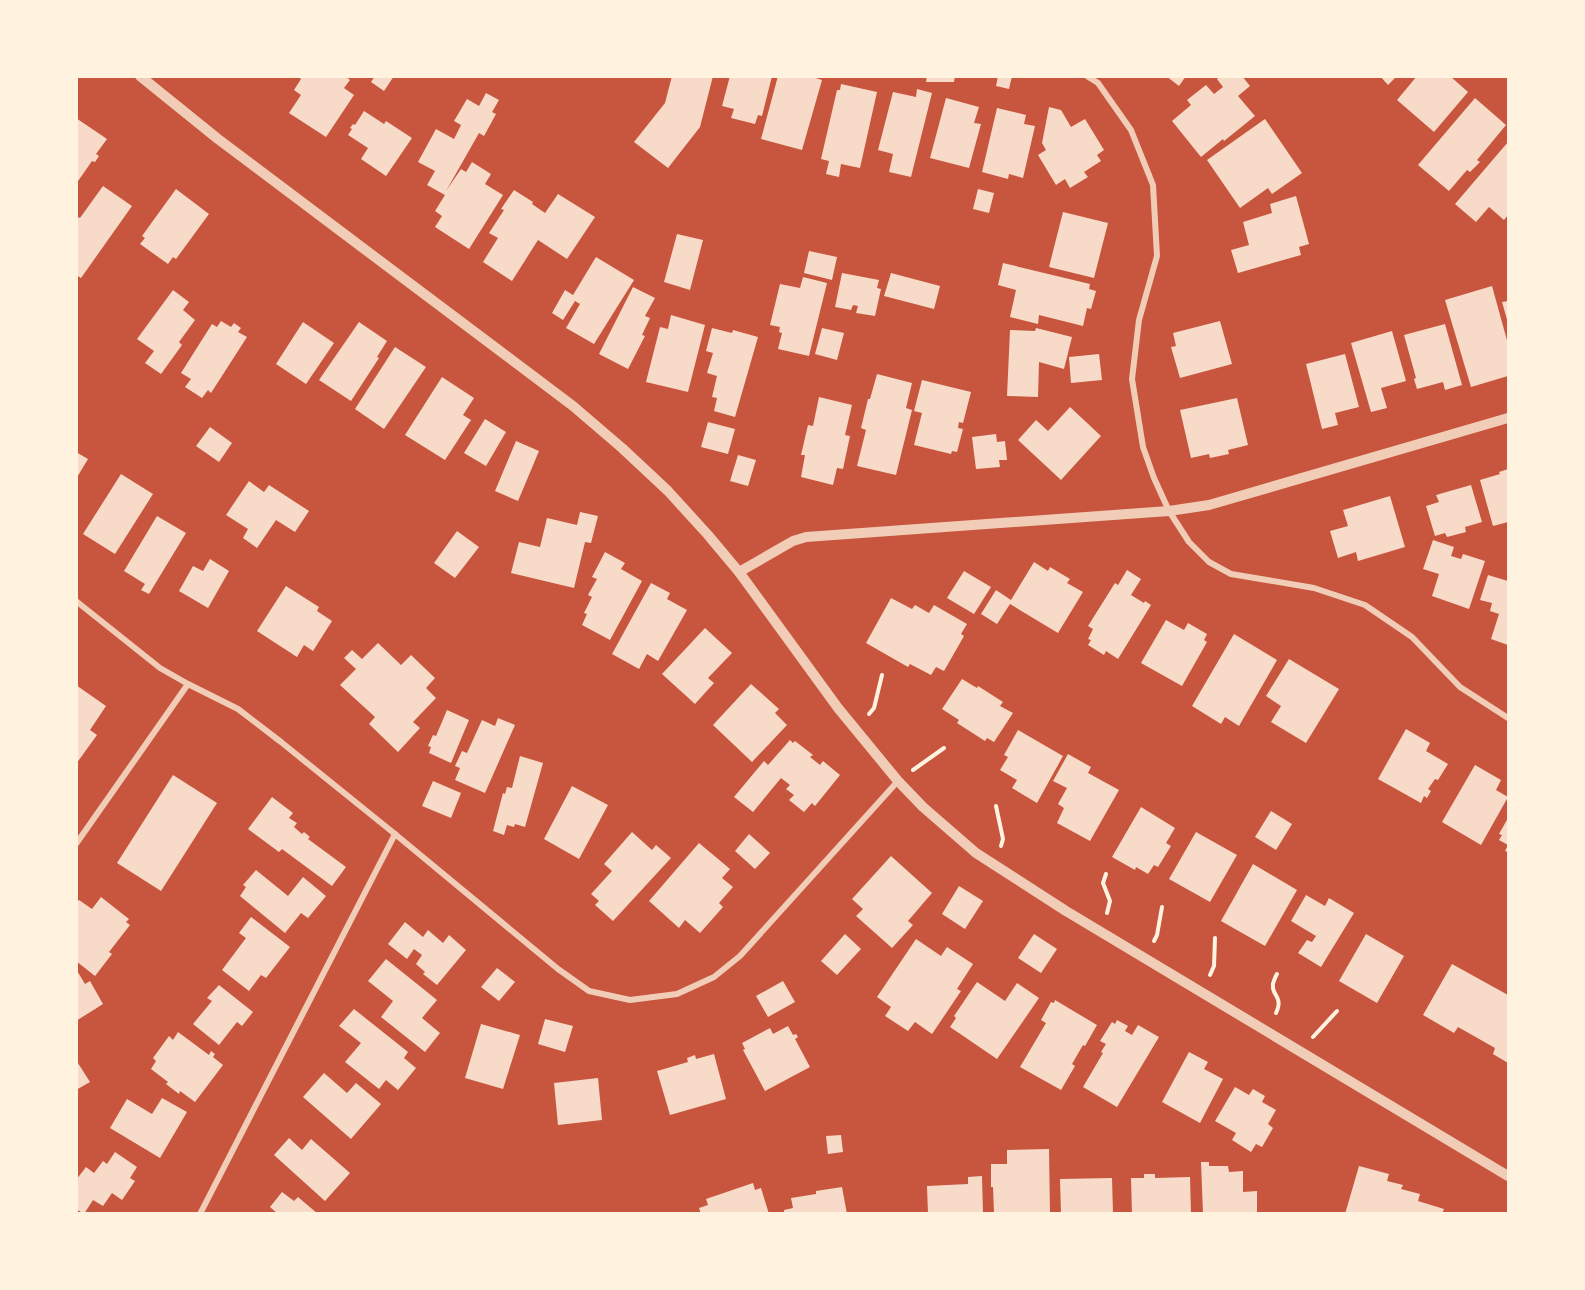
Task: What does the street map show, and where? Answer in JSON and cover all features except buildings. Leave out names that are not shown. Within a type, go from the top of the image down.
[{"type":"street","points":[[140,76],[218,139],[573,406],[622,448],[668,491],[739,572],[819,682],[898,781],[945,828],[976,853],[1097,929],[1509,1176]]},
{"type":"street","points":[[1088,76],[1098,83],[1131,130],[1153,185],[1157,256],[1139,320],[1132,379],[1143,447],[1169,511],[1189,542],[1209,562],[1231,574],[1314,588],[1365,604],[1412,637],[1460,687],[1509,718]]},
{"type":"street","points":[[739,572],[792,541],[806,537],[1169,511],[1209,505],[1509,418]]},
{"type":"street","points":[[76,602],[160,668],[238,709],[558,969],[589,991],[630,1000],[677,994],[714,977],[740,956],[898,781]]},
{"type":"street","points":[[76,844],[188,684]]},
{"type":"street","points":[[200,1214],[394,834]]},
{"type":"path","points":[[856,730],[874,708],[882,675]]},
{"type":"path","points":[[898,781],[944,748]]},
{"type":"path","points":[[994,866],[1003,839],[996,806]]},
{"type":"path","points":[[1097,929],[1110,902],[1104,883],[1106,874]]},
{"type":"path","points":[[1144,957],[1157,935],[1162,907]]},
{"type":"path","points":[[1202,992],[1214,966],[1215,938]]},
{"type":"path","points":[[1267,1031],[1279,1005],[1272,984],[1276,974]]},
{"type":"path","points":[[1300,1051],[1337,1011]]}]
